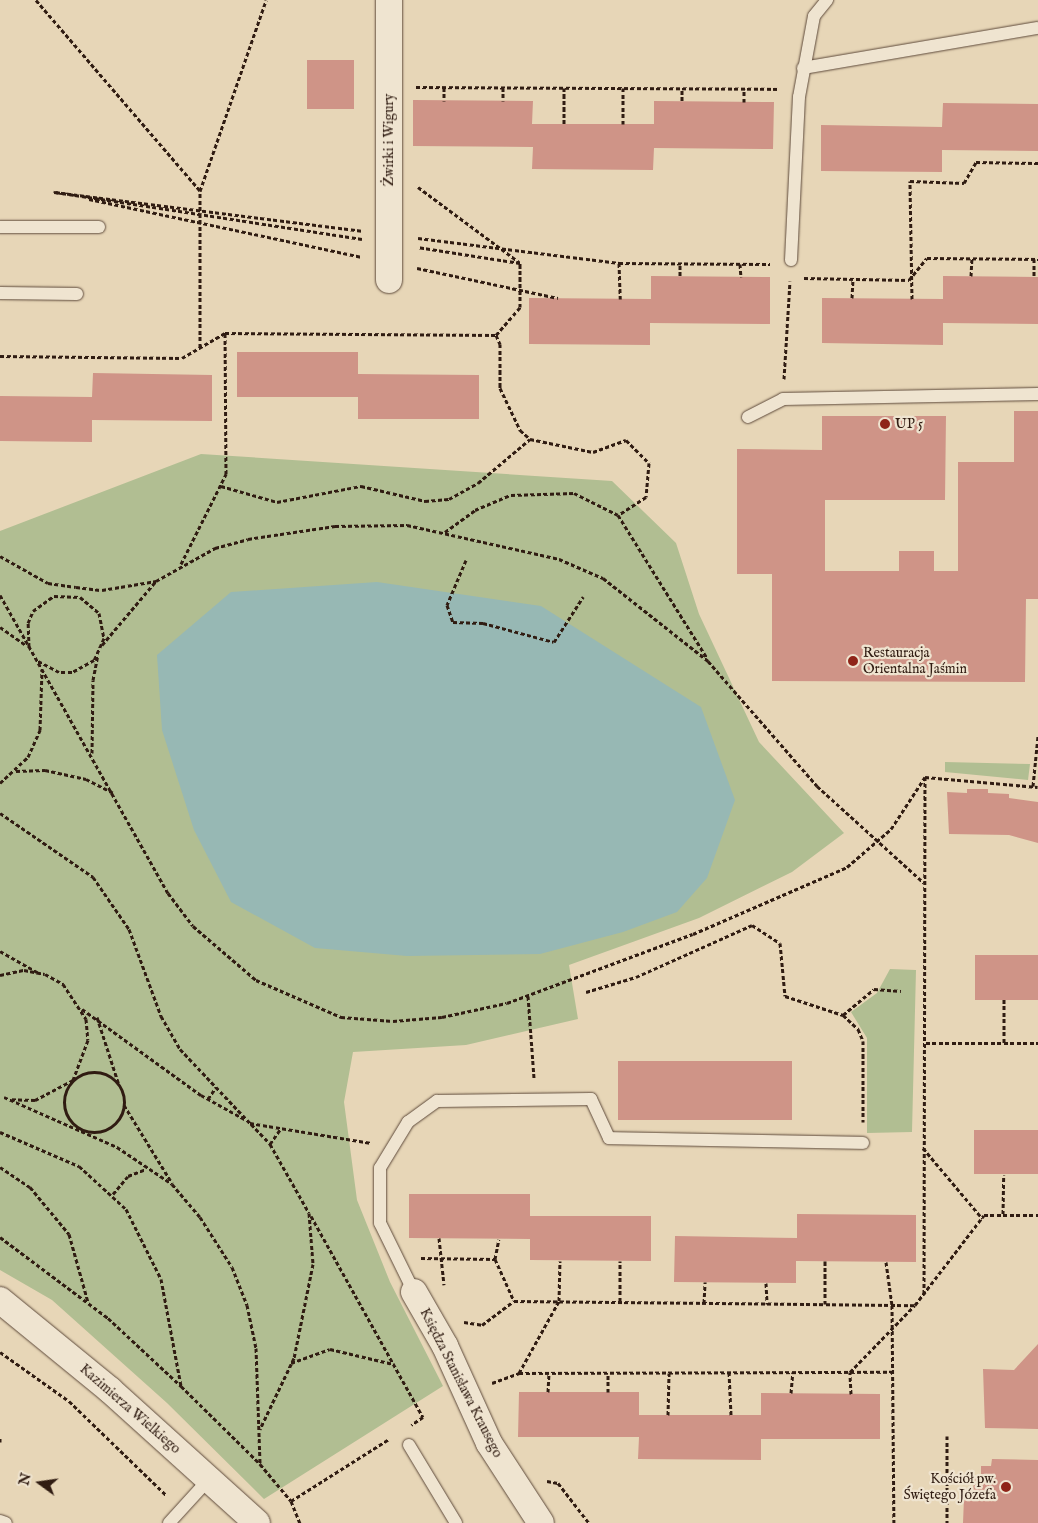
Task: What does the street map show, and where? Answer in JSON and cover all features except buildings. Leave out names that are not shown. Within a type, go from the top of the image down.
[{"type":"street","name":"Żwirki i Wigury","points":[[389,280],[390,0]]},
{"type":"street","name":"Księdza Stanisława Krausego","points":[[414,1292],[445,1346],[489,1443],[541,1523]]},
{"type":"street","name":"Kazimierza Wielkiego","points":[[0,1300],[110,1390],[257,1523]]},
{"type":"lane","points":[[790,260],[800,90],[803,68],[814,16],[827,0]]},
{"type":"lane","points":[[803,68],[1038,28]]},
{"type":"lane","points":[[0,227],[98,227]]},
{"type":"lane","points":[[0,293],[77,294]]},
{"type":"lane","points":[[748,417],[783,398],[1038,394]]},
{"type":"lane","points":[[414,1292],[394,1259],[380,1223],[380,1168],[390,1147],[408,1122],[437,1101],[535,1096],[591,1099],[609,1138],[863,1143]]},
{"type":"lane","points":[[409,1445],[456,1523]]},
{"type":"lane","points":[[169,1523],[209,1479]]},
{"type":"lane","points":[[0,1521],[6,1523]]},
{"type":"path","points":[[36,0],[200,191]]},
{"type":"path","points":[[200,348],[200,191],[266,0]]},
{"type":"path","points":[[389,87],[800,90]]},
{"type":"path","points":[[444,87],[444,101]]},
{"type":"path","points":[[503,87],[503,101]]},
{"type":"path","points":[[564,88],[564,124]]},
{"type":"path","points":[[623,88],[624,124]]},
{"type":"path","points":[[682,89],[682,102]]},
{"type":"path","points":[[744,89],[744,102]]},
{"type":"path","points":[[912,299],[909,280],[910,182],[964,183],[976,162],[1038,163]]},
{"type":"path","points":[[389,165],[520,263]]},
{"type":"path","points":[[54,192],[374,259]]},
{"type":"path","points":[[909,280],[927,258],[1036,259],[1034,277]]},
{"type":"path","points":[[971,276],[972,258]]},
{"type":"path","points":[[619,263],[620,299]]},
{"type":"path","points":[[680,264],[680,276]]},
{"type":"path","points":[[740,264],[741,277]]},
{"type":"path","points":[[413,268],[558,298]]},
{"type":"path","points":[[783,398],[790,278],[909,280]]},
{"type":"path","points":[[852,298],[853,279]]},
{"type":"path","points":[[180,565],[221,486],[228,458],[225,333]]},
{"type":"path","points":[[0,356],[182,358],[225,333],[496,335],[500,344],[500,388],[520,430],[530,439],[593,452],[626,440],[650,464],[646,497],[618,515]]},
{"type":"path","points":[[221,486],[277,502],[361,486],[425,502],[449,499],[478,484],[530,439]]},
{"type":"path","points":[[445,532],[474,510],[512,495],[574,494],[618,515],[708,661],[817,786],[880,840],[924,883]]},
{"type":"path","points":[[92,754],[93,680],[99,652],[102,644],[156,581],[180,565],[214,548],[294,531],[372,523],[445,532],[559,558],[603,578],[708,661]]},
{"type":"path","points":[[0,556],[48,583],[66,586],[102,590],[156,581]]},
{"type":"path","points":[[466,560],[448,605],[453,622],[483,623],[554,642],[583,597]]},
{"type":"path","points":[[30,649],[28,623],[33,612],[54,596],[67,594],[91,604],[99,613],[102,644]]},
{"type":"path","points":[[0,595],[26,645]]},
{"type":"path","points":[[0,627],[30,649],[92,754],[168,894],[212,945],[256,980],[324,1011],[368,1022],[442,1017],[528,996],[693,934],[847,867],[880,840],[926,777]]},
{"type":"path","points":[[36,659],[47,668],[72,672],[84,668],[99,652]]},
{"type":"path","points":[[0,783],[28,757],[40,730],[42,668]]},
{"type":"path","points":[[1033,786],[1038,736]]},
{"type":"path","points":[[15,771],[46,770],[86,778],[113,793]]},
{"type":"path","points":[[926,777],[1038,786]]},
{"type":"path","points":[[924,1294],[923,1148],[926,1043],[924,883],[926,777]]},
{"type":"path","points":[[0,812],[93,877],[129,929],[170,1032],[216,1087],[270,1144],[423,1417],[406,1428]]},
{"type":"path","points":[[586,992],[636,977],[752,925],[780,943],[785,996],[843,1015],[858,1029],[863,1041],[863,1143]]},
{"type":"path","points":[[0,951],[64,984],[82,1009],[88,1040],[64,1106],[80,1129]]},
{"type":"path","points":[[0,975],[40,973]]},
{"type":"path","points":[[843,1015],[874,990],[901,991]]},
{"type":"path","points":[[528,996],[535,1096]]},
{"type":"path","points":[[1004,999],[1004,1043]]},
{"type":"path","points":[[82,1009],[97,1017],[208,1099],[250,1123],[390,1147]]},
{"type":"path","points":[[97,1017],[124,1105],[172,1184],[200,1216],[232,1267],[247,1305],[256,1348],[260,1464]]},
{"type":"path","points":[[926,1043],[1038,1043]]},
{"type":"path","points":[[2,1096],[35,1100],[73,1080],[103,1073],[119,1085]]},
{"type":"path","points":[[208,1099],[216,1087]]},
{"type":"path","points":[[2,1096],[117,1147],[146,1169],[172,1184]]},
{"type":"path","points":[[80,1129],[107,1130],[116,1124],[124,1105]]},
{"type":"path","points":[[270,1144],[281,1128]]},
{"type":"path","points":[[0,1132],[80,1166],[113,1194],[149,1249],[161,1279],[181,1386]]},
{"type":"path","points":[[923,1148],[982,1218]]},
{"type":"path","points":[[0,1167],[30,1187],[69,1234],[88,1302]]},
{"type":"path","points":[[113,1194],[128,1176],[146,1169]]},
{"type":"path","points":[[1003,1214],[1004,1175]]},
{"type":"path","points":[[260,1430],[291,1364],[307,1308],[313,1264],[309,1213]]},
{"type":"path","points":[[851,1394],[850,1372],[915,1305],[982,1218],[1003,1214],[1038,1215]]},
{"type":"path","points":[[0,1237],[88,1302],[181,1386],[260,1464],[291,1501],[300,1523]]},
{"type":"path","points":[[439,1238],[439,1258]]},
{"type":"path","points":[[499,1238],[495,1259],[514,1301]]},
{"type":"path","points":[[394,1259],[495,1259]]},
{"type":"path","points":[[519,1373],[559,1301],[560,1260]]},
{"type":"path","points":[[620,1261],[620,1301]]},
{"type":"path","points":[[825,1261],[825,1304]]},
{"type":"path","points":[[886,1262],[892,1305],[894,1523]]},
{"type":"path","points":[[704,1282],[704,1303]]},
{"type":"path","points":[[766,1283],[766,1304]]},
{"type":"path","points":[[459,1322],[482,1325],[514,1301],[915,1305]]},
{"type":"path","points":[[291,1364],[330,1349],[393,1364]]},
{"type":"path","points":[[0,1352],[69,1401],[181,1509]]},
{"type":"path","points":[[729,1372],[731,1415]]},
{"type":"path","points":[[791,1393],[793,1372]]},
{"type":"path","points":[[486,1385],[519,1373],[893,1372]]},
{"type":"path","points":[[548,1392],[549,1373]]},
{"type":"path","points":[[608,1373],[608,1392]]},
{"type":"path","points":[[668,1415],[669,1373]]},
{"type":"path","points":[[291,1501],[398,1433]]},
{"type":"path","points":[[947,1436],[947,1523]]},
{"type":"green space","points":[[201,454],[612,481],[676,543],[699,614],[759,742],[844,833],[792,872],[699,918],[569,965],[578,1019],[466,1045],[353,1052],[344,1102],[357,1200],[390,1282],[443,1386],[264,1499],[167,1403],[52,1300],[0,1270],[0,531]]},
{"type":"green space","points":[[945,762],[1030,764],[1028,780],[945,772]]},
{"type":"green space","points":[[890,969],[916,970],[912,1132],[867,1133],[867,1038],[851,1012],[877,993]]},
{"type":"water","points":[[377,582],[541,606],[701,707],[735,800],[707,878],[677,912],[623,932],[540,954],[407,956],[315,948],[231,902],[194,830],[162,730],[157,655],[231,592]]},
{"type":"place","name":"UP 5","points":[[885,424]]},
{"type":"place","name":"Restauracja Orientalna Jaśmin","points":[[853,661]]},
{"type":"place","name":"Kościół pw. Świętego Józefa","points":[[1006,1487]]}]
